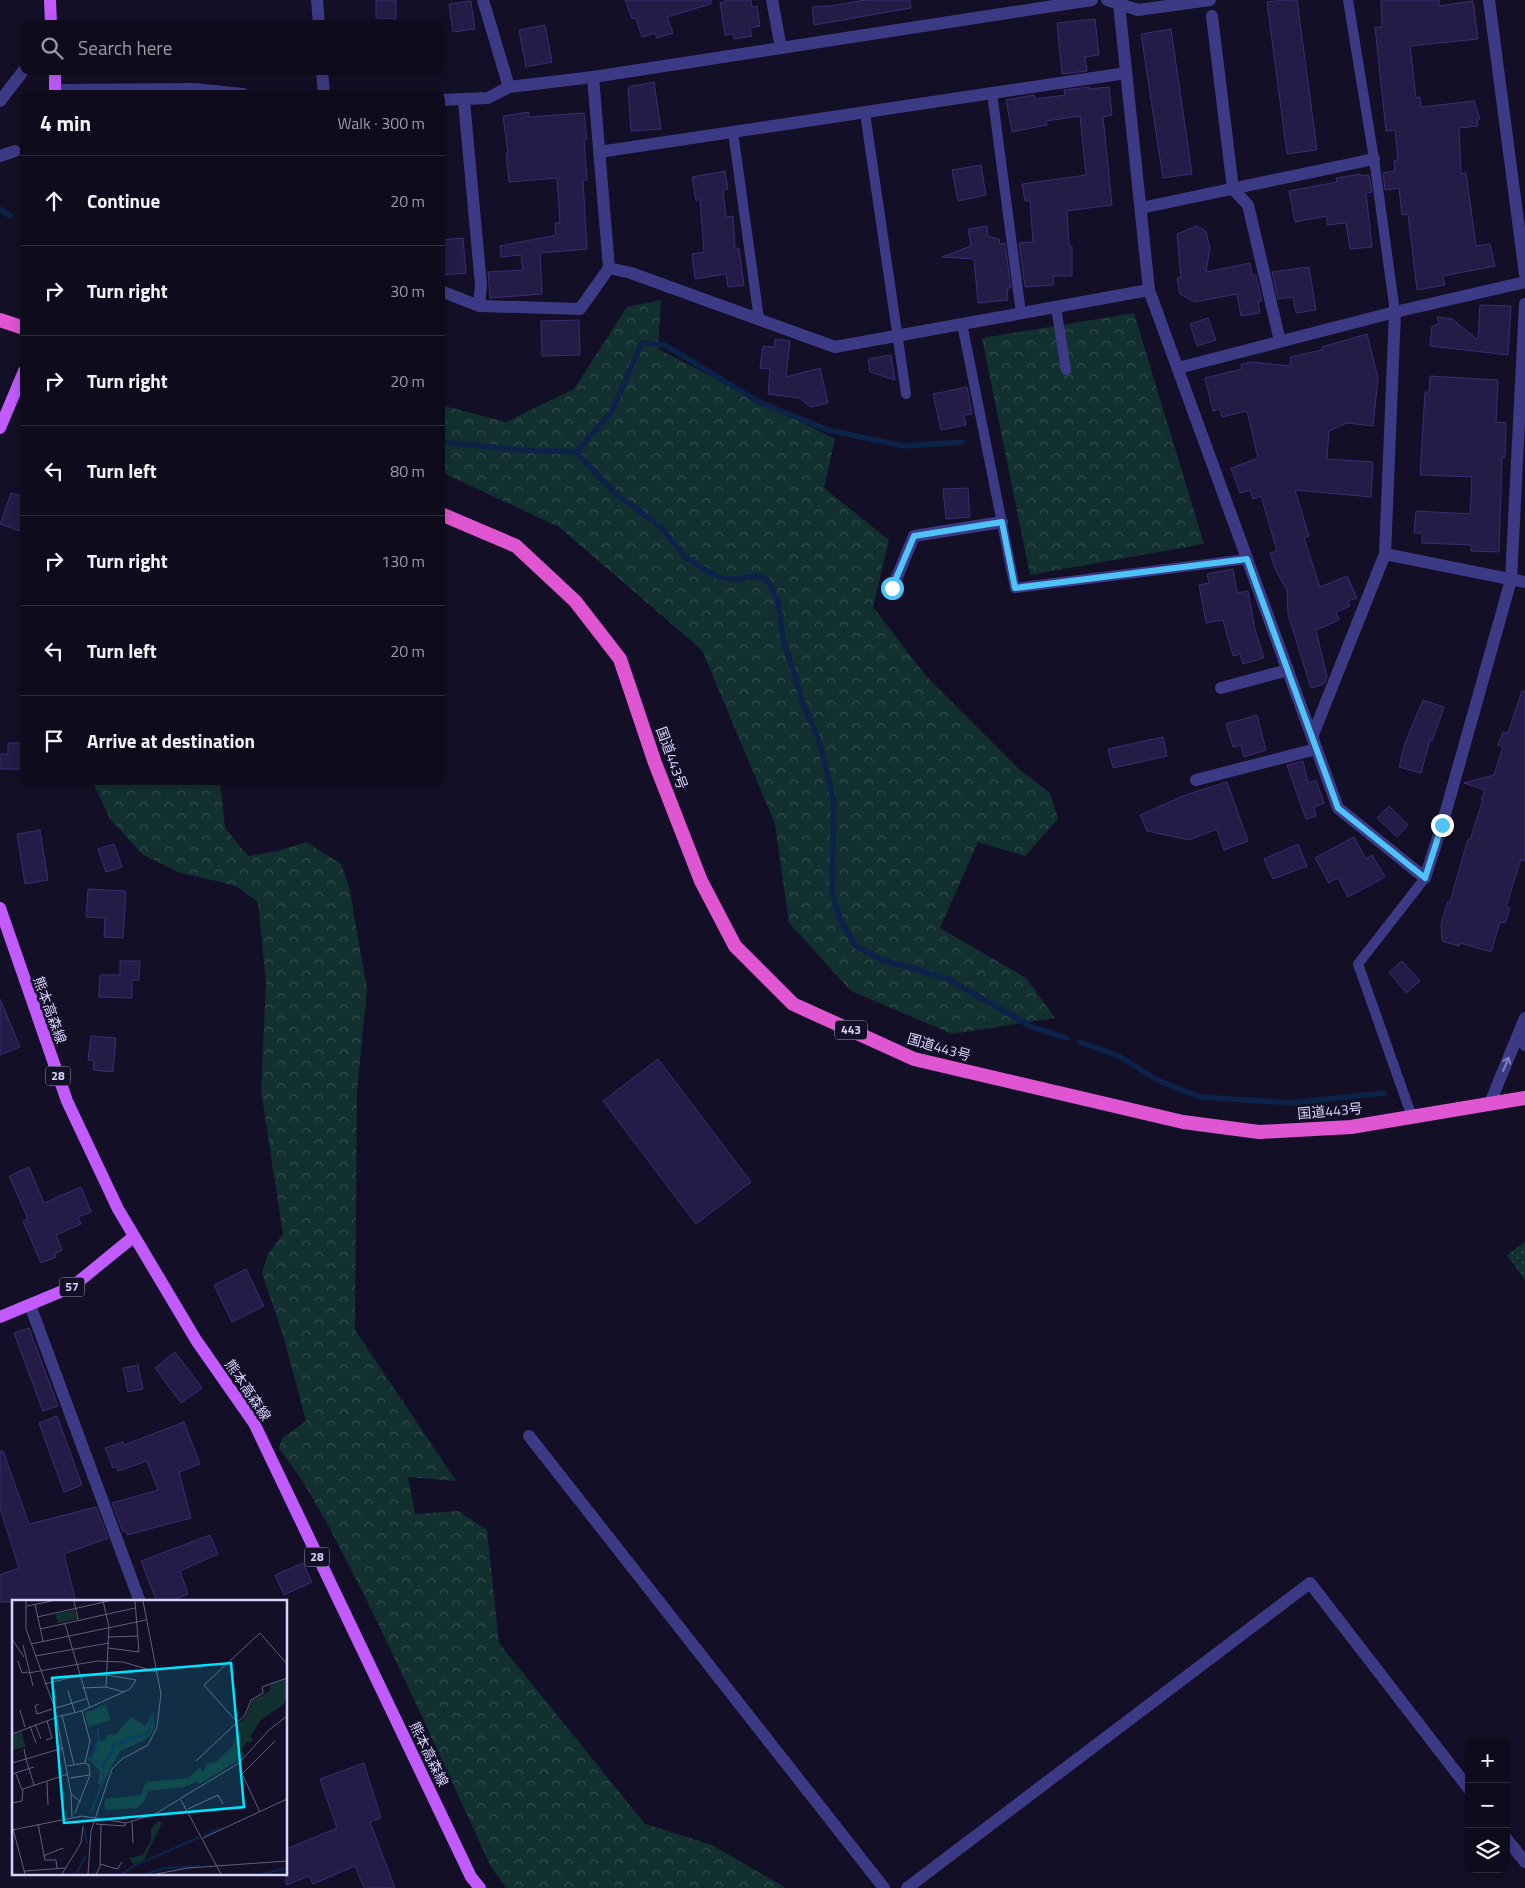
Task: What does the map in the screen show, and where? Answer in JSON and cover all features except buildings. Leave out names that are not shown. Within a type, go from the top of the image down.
[{"type":"highway","points":[[0,320],[20,327]]},
{"type":"highway","name":"国道443号","points":[[445,516],[516,546],[575,601],[620,660],[655,763],[705,889],[735,946],[793,1004],[914,1059],[1184,1122],[1260,1132],[1351,1127],[1525,1098]]},
{"type":"main road","points":[[50,0],[52,20]]},
{"type":"main road","points":[[55,75],[55,90]]},
{"type":"main road","points":[[0,428],[20,380]]},
{"type":"main road","name":"熊本高森線","points":[[0,908],[67,1101],[132,1238],[196,1340],[254,1423],[471,1877],[480,1888]]},
{"type":"main road","name":"57","points":[[0,1317],[72,1287],[132,1238]]},
{"type":"street","points":[[317,0],[319,20]]},
{"type":"street","points":[[483,0],[509,87]]},
{"type":"street","points":[[772,0],[781,48]]},
{"type":"street","points":[[445,100],[464,101],[488,98],[509,87],[593,77],[1092,0]]},
{"type":"street","points":[[1210,0],[1138,10],[1113,2],[1126,73],[1149,290],[1338,808],[1425,878],[1511,580],[1525,304]]},
{"type":"street","points":[[1488,0],[1525,274]]},
{"type":"street","points":[[1212,16],[1233,188],[1248,205],[1280,342]]},
{"type":"street","points":[[599,152],[1126,73]]},
{"type":"street","points":[[0,101],[20,75]]},
{"type":"street","points":[[322,75],[324,90]]},
{"type":"street","points":[[445,293],[479,306],[580,309],[609,268],[593,77]]},
{"type":"street","points":[[148,90],[205,90]]},
{"type":"street","points":[[464,101],[481,285],[479,306]]},
{"type":"street","points":[[0,156],[15,151]]},
{"type":"street","points":[[1141,208],[1374,159]]},
{"type":"street","points":[[609,268],[631,273],[835,347],[1149,290]]},
{"type":"street","points":[[1178,368],[1394,312],[1525,282]]},
{"type":"street","points":[[1314,743],[1385,554],[1394,312]]},
{"type":"street","points":[[892,588],[914,536],[1002,522]]},
{"type":"street","points":[[1385,554],[1525,582]]},
{"type":"street","points":[[1220,688],[1288,670]]},
{"type":"street","points":[[1196,780],[1314,743]]},
{"type":"street","points":[[1524,1021],[1525,1045]]},
{"type":"street","points":[[1490,1103],[1524,1021]]},
{"type":"street","points":[[30,1305],[139,1600]]},
{"type":"street","points":[[529,1436],[884,1888]]},
{"type":"street","points":[[907,1888],[1310,1583],[1465,1785]]},
{"type":"street","points":[[1510,1843],[1525,1862]]},
{"type":"lane","points":[[1348,0],[1374,159],[1394,312]]},
{"type":"lane","points":[[992,93],[1021,313]]},
{"type":"lane","points":[[864,112],[906,394]]},
{"type":"lane","points":[[733,132],[759,320]]},
{"type":"lane","points":[[1056,307],[1066,370]]},
{"type":"lane","points":[[962,324],[1015,588],[1247,559]]},
{"type":"lane","points":[[1412,1117],[1358,964],[1425,878]]},
{"type":"green space","points":[[661,300],[658,349],[835,439],[824,488],[889,540],[873,607],[926,676],[1019,769],[1050,793],[1058,819],[1025,856],[978,842],[940,928],[1026,978],[1055,1018],[952,1034],[851,991],[789,923],[775,824],[702,650],[559,527],[445,474],[445,406],[506,422],[574,389],[627,307]]},
{"type":"green space","points":[[1134,313],[1204,544],[1030,575],[982,338]]},
{"type":"green space","points":[[94,785],[220,785],[225,828],[248,856],[277,851],[306,842],[341,864],[349,886],[367,989],[357,1092],[355,1330],[456,1481],[408,1477],[415,1514],[458,1511],[487,1530],[499,1643],[645,1824],[712,1845],[786,1888],[506,1888],[491,1867],[367,1601],[316,1503],[279,1449],[282,1438],[306,1421],[283,1335],[262,1273],[268,1254],[283,1234],[261,1090],[266,983],[258,902],[236,886],[178,872],[143,855],[110,819]]},
{"type":"green space","points":[[1525,1242],[1525,1280],[1507,1255]]},
{"type":"waterway","points":[[0,209],[10,216]]},
{"type":"waterway","points":[[576,452],[611,413],[642,343],[665,345],[759,402],[828,430],[904,446],[962,442]]},
{"type":"waterway","points":[[445,442],[522,450],[576,452],[615,493],[661,527],[686,558],[718,577],[737,579],[756,576],[767,579],[778,600],[783,639],[803,702],[820,744],[834,803],[832,894],[842,924],[856,946],[880,959],[948,979],[1032,1027],[1067,1038]]},
{"type":"waterway","points":[[1079,1042],[1119,1056],[1157,1080],[1200,1097],[1291,1103],[1384,1093]]},
{"type":"route","points":[[892,588],[914,536],[1002,522],[1015,588],[1247,559],[1338,808],[1425,878],[1442,825]]}]
